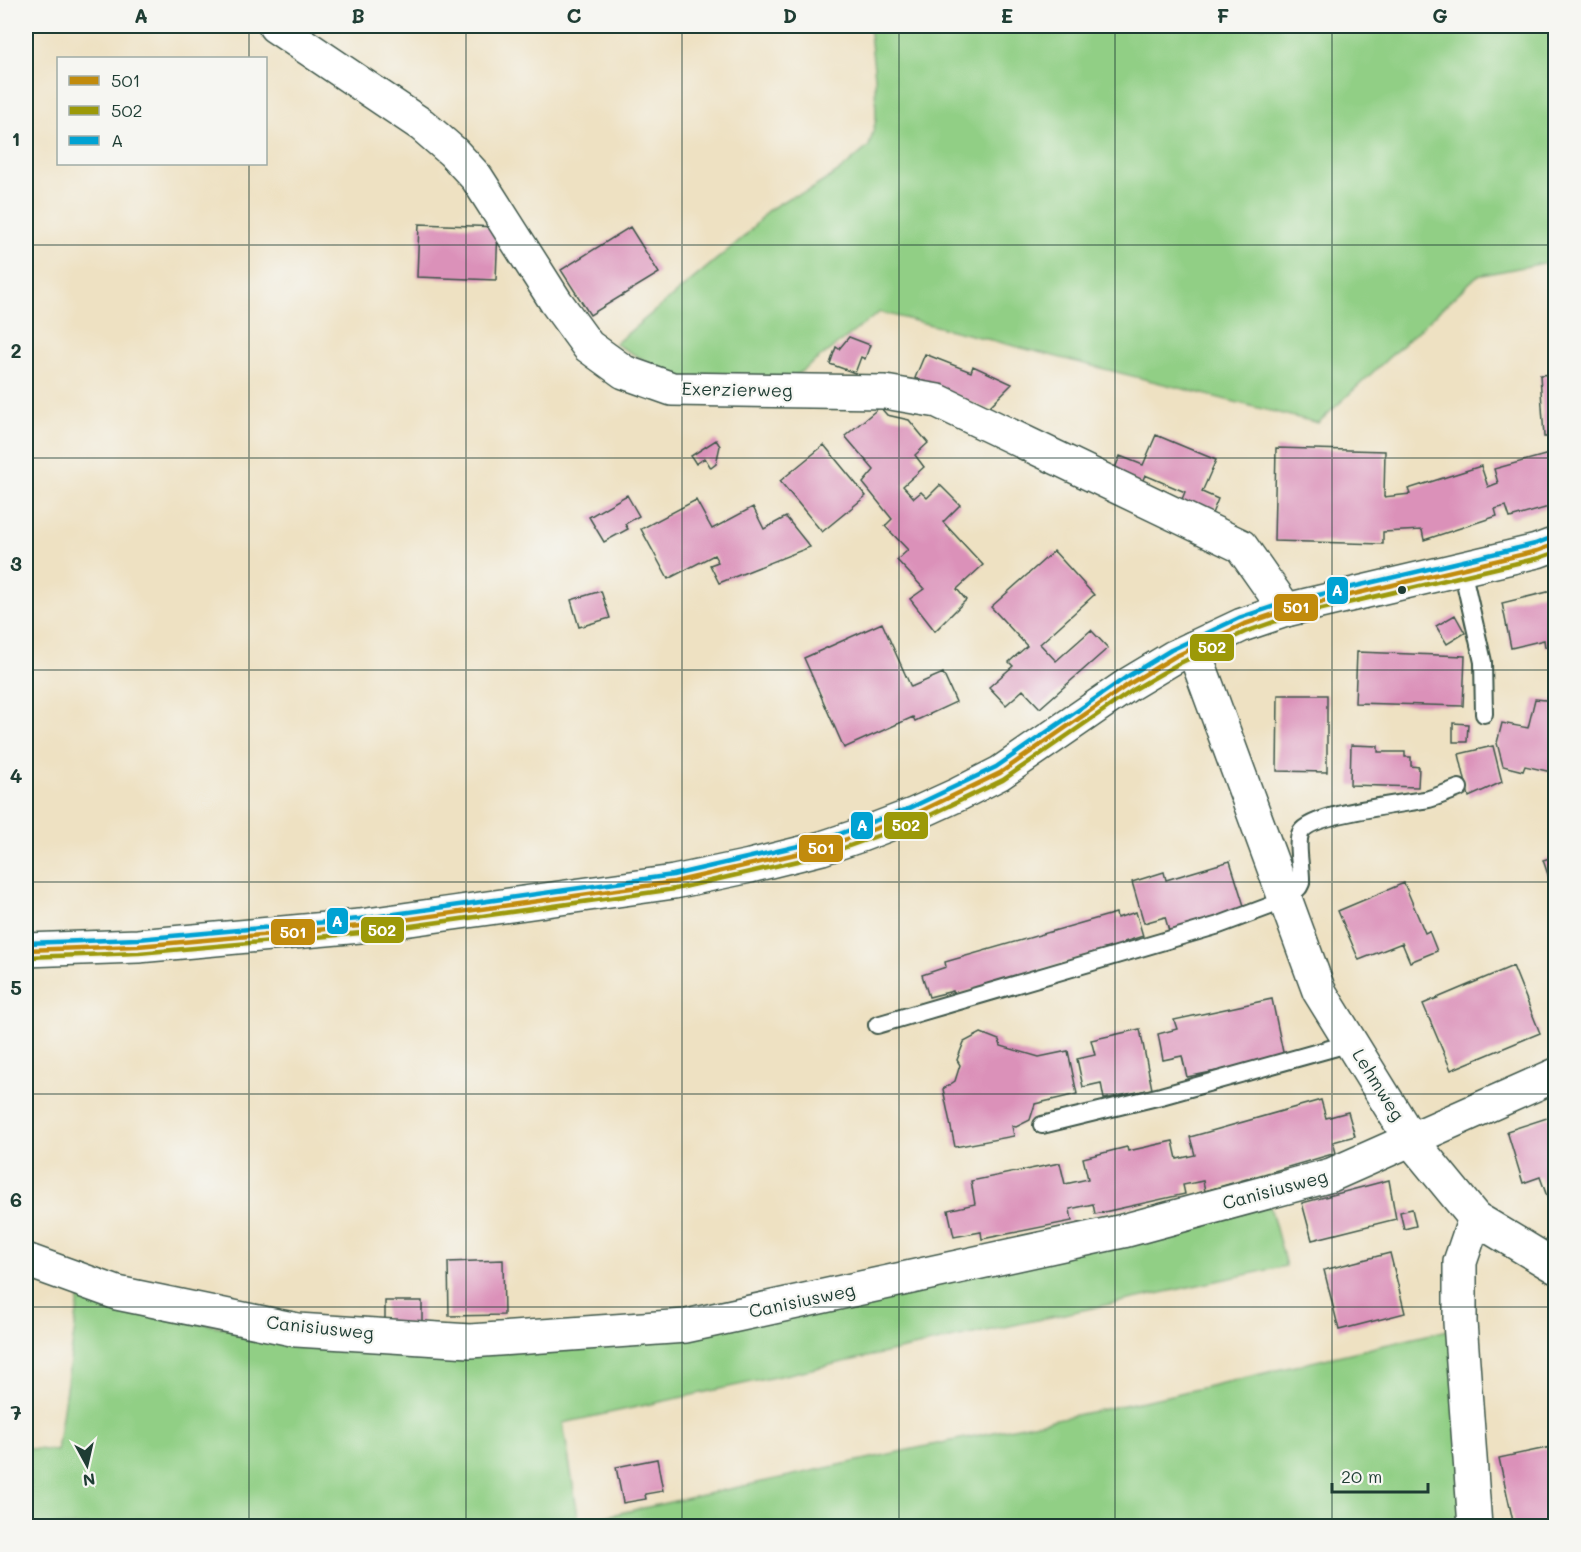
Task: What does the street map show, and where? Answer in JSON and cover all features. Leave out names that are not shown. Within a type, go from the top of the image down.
[{"type":"street","name":"Exerzierweg","points":[[275,26],[422,126],[453,152],[477,178],[556,302],[588,346],[624,372],[672,389],[885,392],[938,401],[1241,546],[1286,610]]},
{"type":"street","points":[[26,950],[150,945],[360,926],[674,882],[804,853],[861,836],[959,794],[1000,773],[1129,684],[1193,648],[1242,625],[1286,610],[1556,544]]},
{"type":"street","name":"Lehmweg","points":[[1193,648],[1319,991],[1412,1140],[1475,1218],[1556,1267]]},
{"type":"street","name":"Canisiusweg","points":[[26,1260],[117,1293],[297,1330],[470,1341],[686,1326],[1123,1231],[1331,1175],[1556,1075]]},
{"type":"street","points":[[1475,1218],[1460,1262],[1460,1322],[1475,1527]]},
{"type":"lane","points":[[1462,568],[1483,662],[1484,714]]},
{"type":"lane","points":[[877,1025],[1183,937],[1286,900],[1301,883],[1299,838],[1304,828],[1338,816],[1429,799],[1459,788]]},
{"type":"lane","points":[[1042,1125],[1161,1096],[1352,1043]]},
{"type":"green space","points":[[869,26],[1553,26],[1556,39],[1555,261],[1477,276],[1318,423],[880,312],[782,386],[680,380],[615,344],[746,235],[767,211],[790,197],[807,192],[841,170],[869,146],[876,120],[875,77]]},
{"type":"green space","points":[[1268,1199],[1286,1266],[563,1423],[579,1522],[1167,1396],[1457,1328],[1465,1526],[26,1526],[26,1448],[57,1451],[79,1299],[308,1344],[563,1349]]},
{"type":"building","points":[[419,224],[498,227],[496,280],[417,277]]},
{"type":"building","points":[[630,227],[659,273],[590,315],[561,270]]},
{"type":"building","points":[[849,337],[870,345],[865,359],[861,357],[855,373],[830,364],[836,347],[839,349]]},
{"type":"building","points":[[925,354],[971,372],[973,366],[1012,384],[987,409],[915,378]]},
{"type":"building","points":[[1556,374],[1556,437],[1544,437],[1540,375]]},
{"type":"building","points":[[880,407],[887,415],[909,420],[928,443],[915,455],[924,467],[903,486],[914,498],[921,492],[927,498],[940,485],[960,505],[943,522],[983,565],[957,589],[966,600],[935,631],[910,599],[924,589],[897,560],[908,550],[885,526],[892,519],[863,483],[874,470],[845,436]]},
{"type":"building","points":[[1156,435],[1216,460],[1202,492],[1218,499],[1211,516],[1180,504],[1185,492],[1145,475],[1141,485],[1113,473],[1120,456],[1143,465]]},
{"type":"building","points":[[716,440],[720,446],[716,464],[711,468],[705,458],[696,464],[691,456]]},
{"type":"building","points":[[824,445],[866,496],[822,532],[780,481]]},
{"type":"building","points":[[1276,448],[1385,451],[1384,497],[1410,494],[1408,489],[1481,466],[1488,487],[1498,483],[1494,469],[1556,452],[1556,505],[1510,518],[1506,506],[1495,509],[1497,516],[1424,540],[1422,530],[1383,532],[1383,544],[1274,541]]},
{"type":"building","points":[[627,495],[639,516],[625,524],[628,529],[604,542],[589,517]]},
{"type":"building","points":[[696,500],[712,529],[753,507],[764,529],[786,517],[810,547],[719,583],[710,565],[718,562],[714,555],[668,579],[641,529]]},
{"type":"building","points":[[1054,551],[1094,595],[1040,644],[1056,661],[1091,630],[1108,648],[1040,708],[1023,690],[1006,705],[989,687],[1013,666],[1009,662],[1027,646],[991,607]]},
{"type":"building","points":[[1556,590],[1556,644],[1545,647],[1544,640],[1511,648],[1502,603]]},
{"type":"building","points":[[601,591],[610,618],[579,627],[571,600]]},
{"type":"building","points":[[1455,615],[1465,633],[1447,644],[1436,626]]},
{"type":"building","points":[[882,623],[911,687],[943,673],[956,702],[915,721],[913,717],[844,748],[804,658]]},
{"type":"building","points":[[1357,652],[1465,656],[1463,706],[1355,703]]},
{"type":"building","points":[[1278,695],[1327,695],[1327,772],[1277,771]]},
{"type":"building","points":[[1535,699],[1556,701],[1556,773],[1525,766],[1523,771],[1503,766],[1497,743],[1502,723],[1528,728]]},
{"type":"building","points":[[1453,723],[1468,724],[1467,742],[1453,742]]},
{"type":"building","points":[[1351,745],[1378,746],[1378,752],[1405,752],[1405,757],[1411,757],[1411,766],[1419,767],[1418,787],[1350,785]]},
{"type":"building","points":[[1493,746],[1502,782],[1469,797],[1459,754]]},
{"type":"building","points":[[1556,856],[1556,888],[1553,889],[1543,860]]},
{"type":"building","points":[[1230,861],[1245,909],[1169,931],[1165,917],[1144,923],[1132,882],[1164,872],[1166,880]]},
{"type":"building","points":[[1404,883],[1425,933],[1429,931],[1437,951],[1410,962],[1402,943],[1359,960],[1338,911]]},
{"type":"building","points":[[1136,912],[1143,936],[1124,942],[1125,945],[954,995],[953,991],[929,997],[922,975],[946,967],[945,962],[1116,913],[1117,918]]},
{"type":"building","points":[[1513,966],[1540,1033],[1451,1070],[1423,1004]]},
{"type":"building","points":[[1272,999],[1284,1057],[1187,1077],[1182,1056],[1163,1060],[1158,1034],[1177,1029],[1174,1020]]},
{"type":"building","points":[[1140,1029],[1152,1089],[1104,1099],[1101,1083],[1083,1087],[1077,1059],[1095,1055],[1091,1040]]},
{"type":"building","points":[[981,1033],[999,1040],[1001,1046],[1039,1057],[1068,1051],[1077,1094],[1035,1104],[1030,1120],[1016,1127],[1012,1126],[1014,1136],[955,1147],[943,1089],[955,1081],[960,1065],[957,1060],[964,1042]]},
{"type":"building","points":[[1321,1100],[1326,1118],[1348,1112],[1355,1136],[1333,1142],[1336,1153],[1205,1191],[1203,1181],[1183,1185],[1185,1194],[1095,1214],[1093,1204],[1070,1209],[1072,1221],[982,1239],[981,1232],[954,1237],[948,1210],[975,1204],[971,1181],[1060,1163],[1065,1184],[1088,1179],[1083,1158],[1127,1147],[1128,1151],[1173,1141],[1177,1159],[1195,1155],[1190,1137]]},
{"type":"building","points":[[1556,1115],[1556,1197],[1548,1199],[1540,1177],[1523,1183],[1507,1131]]},
{"type":"building","points":[[1389,1180],[1396,1219],[1312,1240],[1302,1203]]},
{"type":"building","points":[[1412,1209],[1416,1226],[1404,1229],[1400,1212]]},
{"type":"building","points":[[1390,1253],[1405,1313],[1339,1330],[1324,1270]]},
{"type":"building","points":[[503,1260],[504,1315],[449,1316],[448,1262]]},
{"type":"building","points":[[385,1301],[422,1301],[422,1325],[385,1324]]},
{"type":"building","points":[[1556,1446],[1556,1526],[1514,1526],[1499,1458]]},
{"type":"building","points":[[657,1459],[663,1491],[645,1494],[646,1499],[623,1503],[616,1467]]},
{"type":"transit line","name":"A","points":[[26,943],[138,939],[359,919],[673,875],[820,841],[910,808],[996,767],[1125,678],[1171,650],[1239,618],[1284,603],[1535,544],[1553,537]]},
{"type":"transit line","name":"501","points":[[26,950],[138,946],[360,926],[674,882],[822,848],[913,815],[1000,773],[1129,684],[1174,657],[1242,625],[1286,610],[1537,551],[1556,544]]},
{"type":"transit line","name":"502","points":[[26,957],[139,953],[361,933],[675,889],[824,855],[916,822],[1003,780],[1133,690],[1178,664],[1245,632],[1288,617],[1539,558],[1556,552]]}]
